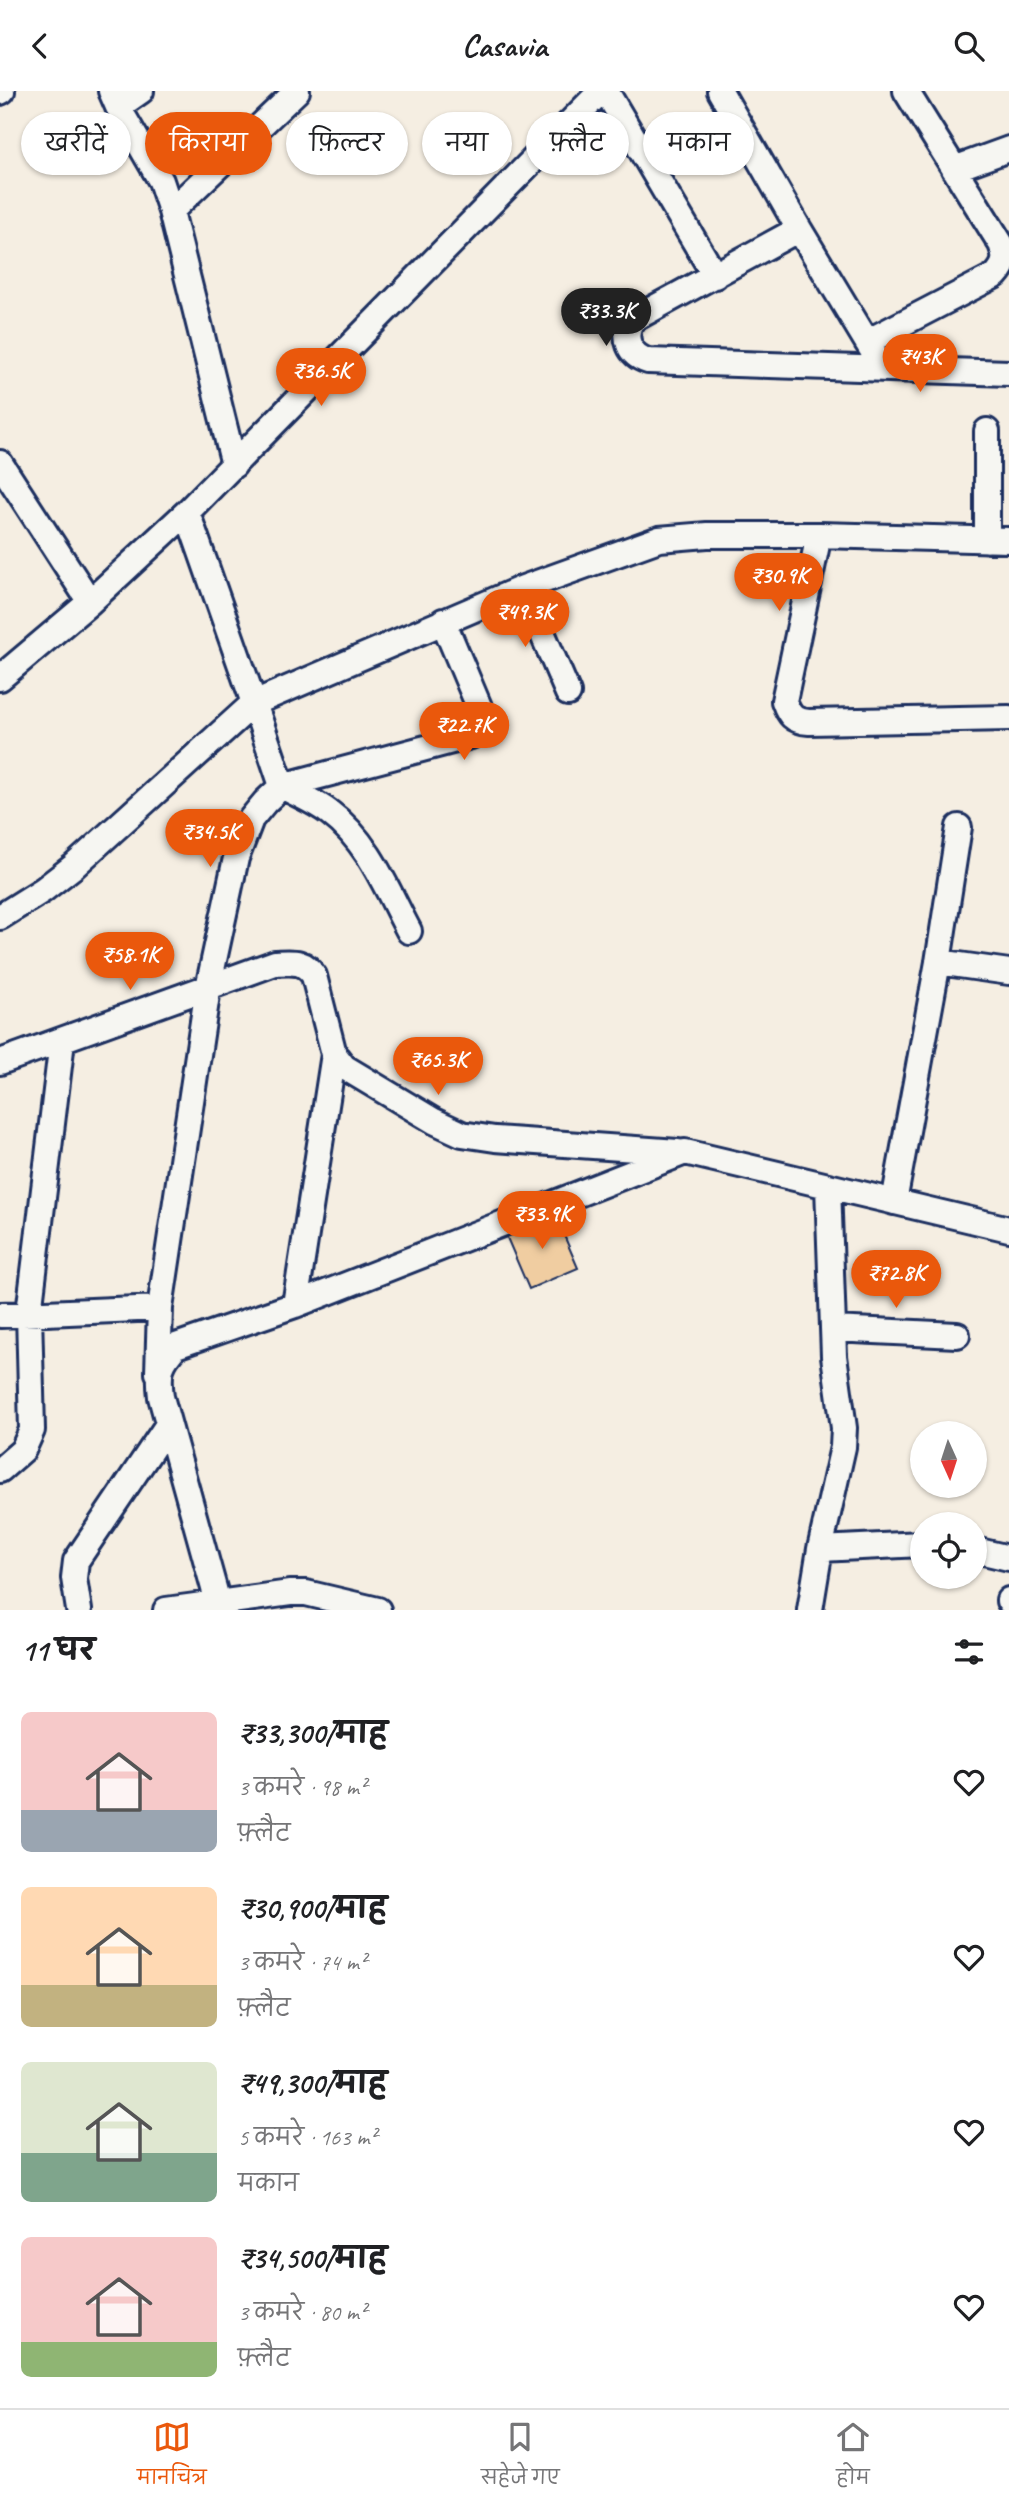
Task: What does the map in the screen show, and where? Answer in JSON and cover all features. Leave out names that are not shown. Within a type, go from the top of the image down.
[{"type":"street","points":[[141,91],[114,99],[161,181],[171,211],[234,465]]},
{"type":"street","points":[[171,211],[297,91]]},
{"type":"street","points":[[0,678],[90,602],[234,465],[575,101],[603,91],[715,276]]},
{"type":"street","points":[[720,91],[884,370]]},
{"type":"street","points":[[866,342],[996,275],[1003,267],[1006,256],[906,91]]},
{"type":"street","points":[[954,169],[1009,149]]},
{"type":"street","points":[[799,229],[632,320],[627,328],[627,341],[638,358],[648,361],[1009,373]]},
{"type":"street","points":[[0,917],[43,890],[74,866],[254,703],[523,588],[659,539],[707,535],[819,535],[998,540],[987,431]]},
{"type":"street","points":[[0,463],[90,602]]},
{"type":"street","points":[[187,512],[282,786],[329,812],[365,848],[409,931]]},
{"type":"street","points":[[819,535],[784,701],[789,714],[797,721],[809,722],[1009,718]]},
{"type":"street","points":[[523,588],[568,693]]},
{"type":"street","points":[[220,1606],[167,1426],[159,1377],[160,1308],[208,988],[236,858],[251,819],[282,786],[471,736],[480,731],[484,720],[443,621]]},
{"type":"street","points":[[894,1202],[938,962],[959,827]]},
{"type":"street","points":[[0,1062],[275,964],[296,962],[308,967],[314,976],[334,1054],[344,1067],[356,1077],[462,1134],[495,1139],[685,1152],[1009,1229]]},
{"type":"street","points":[[938,962],[1009,972]]},
{"type":"street","points":[[0,1470],[23,1450],[32,1430],[29,1313],[62,1041]]},
{"type":"street","points":[[295,1305],[334,1054]]},
{"type":"street","points":[[159,1377],[163,1360],[176,1346],[295,1305],[685,1152]]},
{"type":"street","points":[[810,1610],[820,1549],[843,1447],[844,1428],[834,1356],[828,1186]]},
{"type":"street","points":[[0,1315],[160,1308]]},
{"type":"street","points":[[833,1329],[957,1335]]},
{"type":"street","points":[[79,1610],[74,1578],[76,1561],[167,1426]]},
{"type":"street","points":[[820,1549],[910,1545]]},
{"type":"street","points":[[987,1552],[1009,1557]]},
{"type":"street","points":[[166,1610],[220,1606],[306,1593],[378,1610]]},
{"type":"building","points":[[554,1212],[578,1268],[529,1289],[505,1233]]}]
